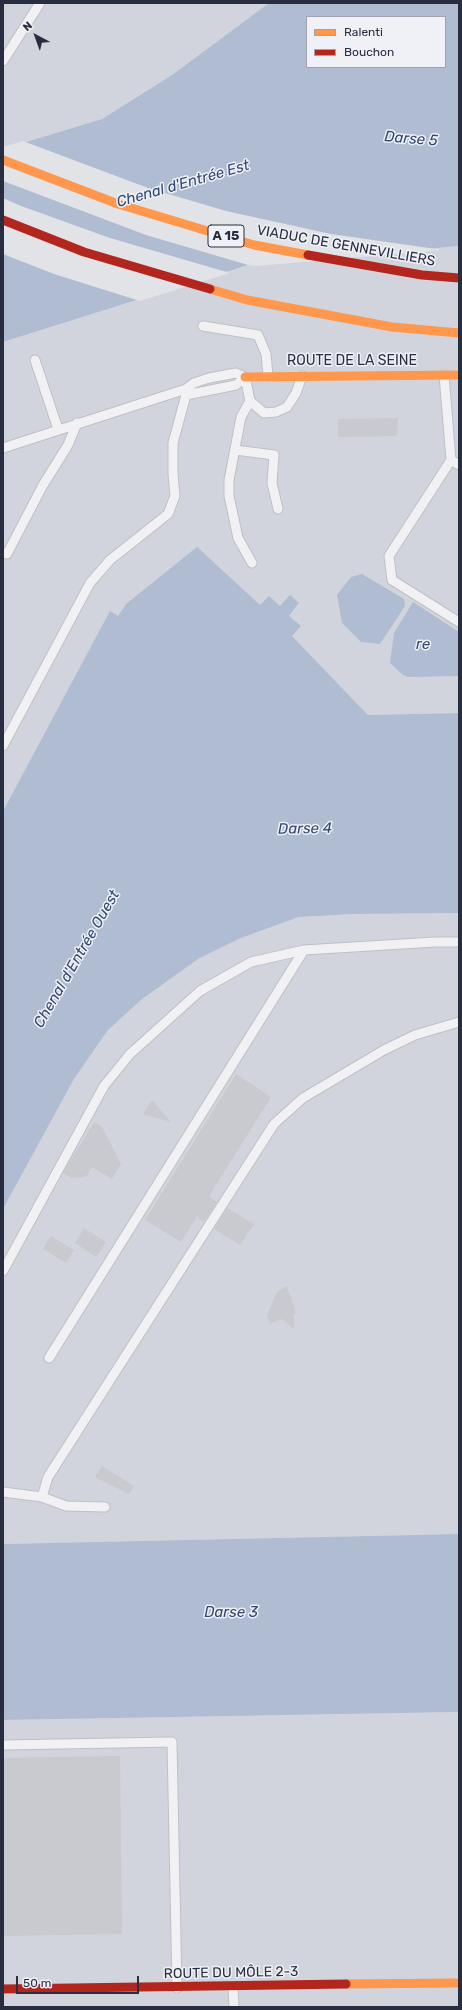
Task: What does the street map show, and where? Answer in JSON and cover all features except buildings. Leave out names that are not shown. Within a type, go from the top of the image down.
[{"type":"main road","name":"VIADUC DE GENNEVILLIERS","points":[[3,160],[118,204],[254,245],[422,275],[459,278]]},
{"type":"main road","points":[[3,220],[84,252],[247,300],[392,327],[459,333]]},
{"type":"main road","name":"ROUTE DE LA SEINE","points":[[245,377],[302,375],[459,375]]},
{"type":"main road","name":"ROUTE DU MÔLE 2-3","points":[[3,1989],[177,1988],[459,1983]]},
{"type":"lane","points":[[3,61],[40,3]]},
{"type":"lane","points":[[203,326],[258,335],[266,354],[268,376]]},
{"type":"lane","points":[[35,360],[58,429]]},
{"type":"lane","points":[[245,377],[250,401],[264,413],[276,412],[287,407],[296,393],[302,375]]},
{"type":"lane","points":[[444,375],[455,463],[388,556],[392,580],[459,622]]},
{"type":"lane","name":"ROUTE DE LA SEINE","points":[[3,448],[77,423],[186,392],[236,385],[245,377]]},
{"type":"lane","points":[[3,746],[90,583],[110,560],[168,514],[176,496],[173,474],[173,443],[186,392]]},
{"type":"lane","points":[[250,401],[241,417],[229,487],[231,514],[238,538],[252,563]]},
{"type":"lane","points":[[3,554],[7,554],[44,485],[68,446],[77,423]]},
{"type":"lane","points":[[235,450],[274,455],[272,483],[278,509]]},
{"type":"lane","points":[[3,1270],[104,1086],[130,1054],[200,991],[251,962],[304,950],[434,942],[459,942]]},
{"type":"lane","points":[[49,1358],[304,950]]},
{"type":"lane","points":[[42,1497],[48,1477],[274,1124],[303,1098],[384,1050],[414,1035],[459,1022]]},
{"type":"lane","points":[[3,1492],[42,1497],[66,1506],[106,1507]]},
{"type":"lane","points":[[3,1745],[172,1742],[177,1988]]},
{"type":"lane","points":[[233,1987],[234,2007]]},
{"type":"shaded area","points":[[3,3],[269,3],[172,75],[102,119],[3,149]]},
{"type":"shaded area","points":[[459,246],[459,713],[368,715],[292,636],[289,616],[299,604],[280,606],[126,604],[118,616],[110,612],[3,811],[3,342],[248,265]]},
{"type":"shaded area","points":[[459,913],[459,1534],[3,1544],[3,1209],[74,1079],[108,1030],[141,1000],[198,959],[241,938],[299,917],[354,914]]},
{"type":"shaded area","points":[[459,1712],[459,2007],[3,2007],[3,1720]]},
{"type":"water","points":[[269,3],[459,3],[459,246],[248,265],[3,342],[3,149],[102,119],[172,75]]},
{"type":"water","points":[[197,547],[260,605],[269,596],[280,606],[290,595],[299,603],[289,616],[301,626],[292,636],[368,715],[459,713],[459,913],[354,914],[299,917],[241,938],[198,959],[141,1000],[108,1030],[74,1079],[3,1209],[3,811],[110,611],[118,616],[126,604]]},
{"type":"water","points":[[362,574],[404,599],[405,606],[380,644],[361,642],[342,623],[337,595],[351,577]]},
{"type":"water","name":"re","points":[[413,602],[459,632],[459,676],[408,677],[403,675],[390,663],[394,633]]},
{"type":"water","name":"Darse 3","points":[[459,1534],[459,1712],[3,1720],[3,1544]]},
{"type":"pier","points":[[23,141],[148,188],[226,211],[331,234],[443,250],[256,266],[248,265],[146,235],[3,181],[3,147]]},
{"type":"pier","points":[[3,198],[110,238],[230,273],[140,301],[54,274],[3,254]]},
{"type":"traffic: slow","points":[[3,160],[118,204],[254,245],[308,255]]},
{"type":"traffic: slow","points":[[210,289],[247,300],[392,327],[459,333]]},
{"type":"traffic: slow","points":[[245,377],[459,375]]},
{"type":"traffic: slow","points":[[346,1984],[459,1983]]},
{"type":"traffic: jam","points":[[3,220],[84,252],[210,289]]},
{"type":"traffic: jam","points":[[308,255],[422,275],[459,278]]},
{"type":"traffic: jam","points":[[3,1989],[346,1984]]},
{"type":"water label","name":"Darse 5","points":[[411,139]]},
{"type":"water label","name":"Chenal d'Entrée Est","points":[[183,184]]},
{"type":"water label","name":"Darse 4","points":[[305,829]]},
{"type":"water label","name":"Chenal d'Entrée Ouest","points":[[77,959]]}]
